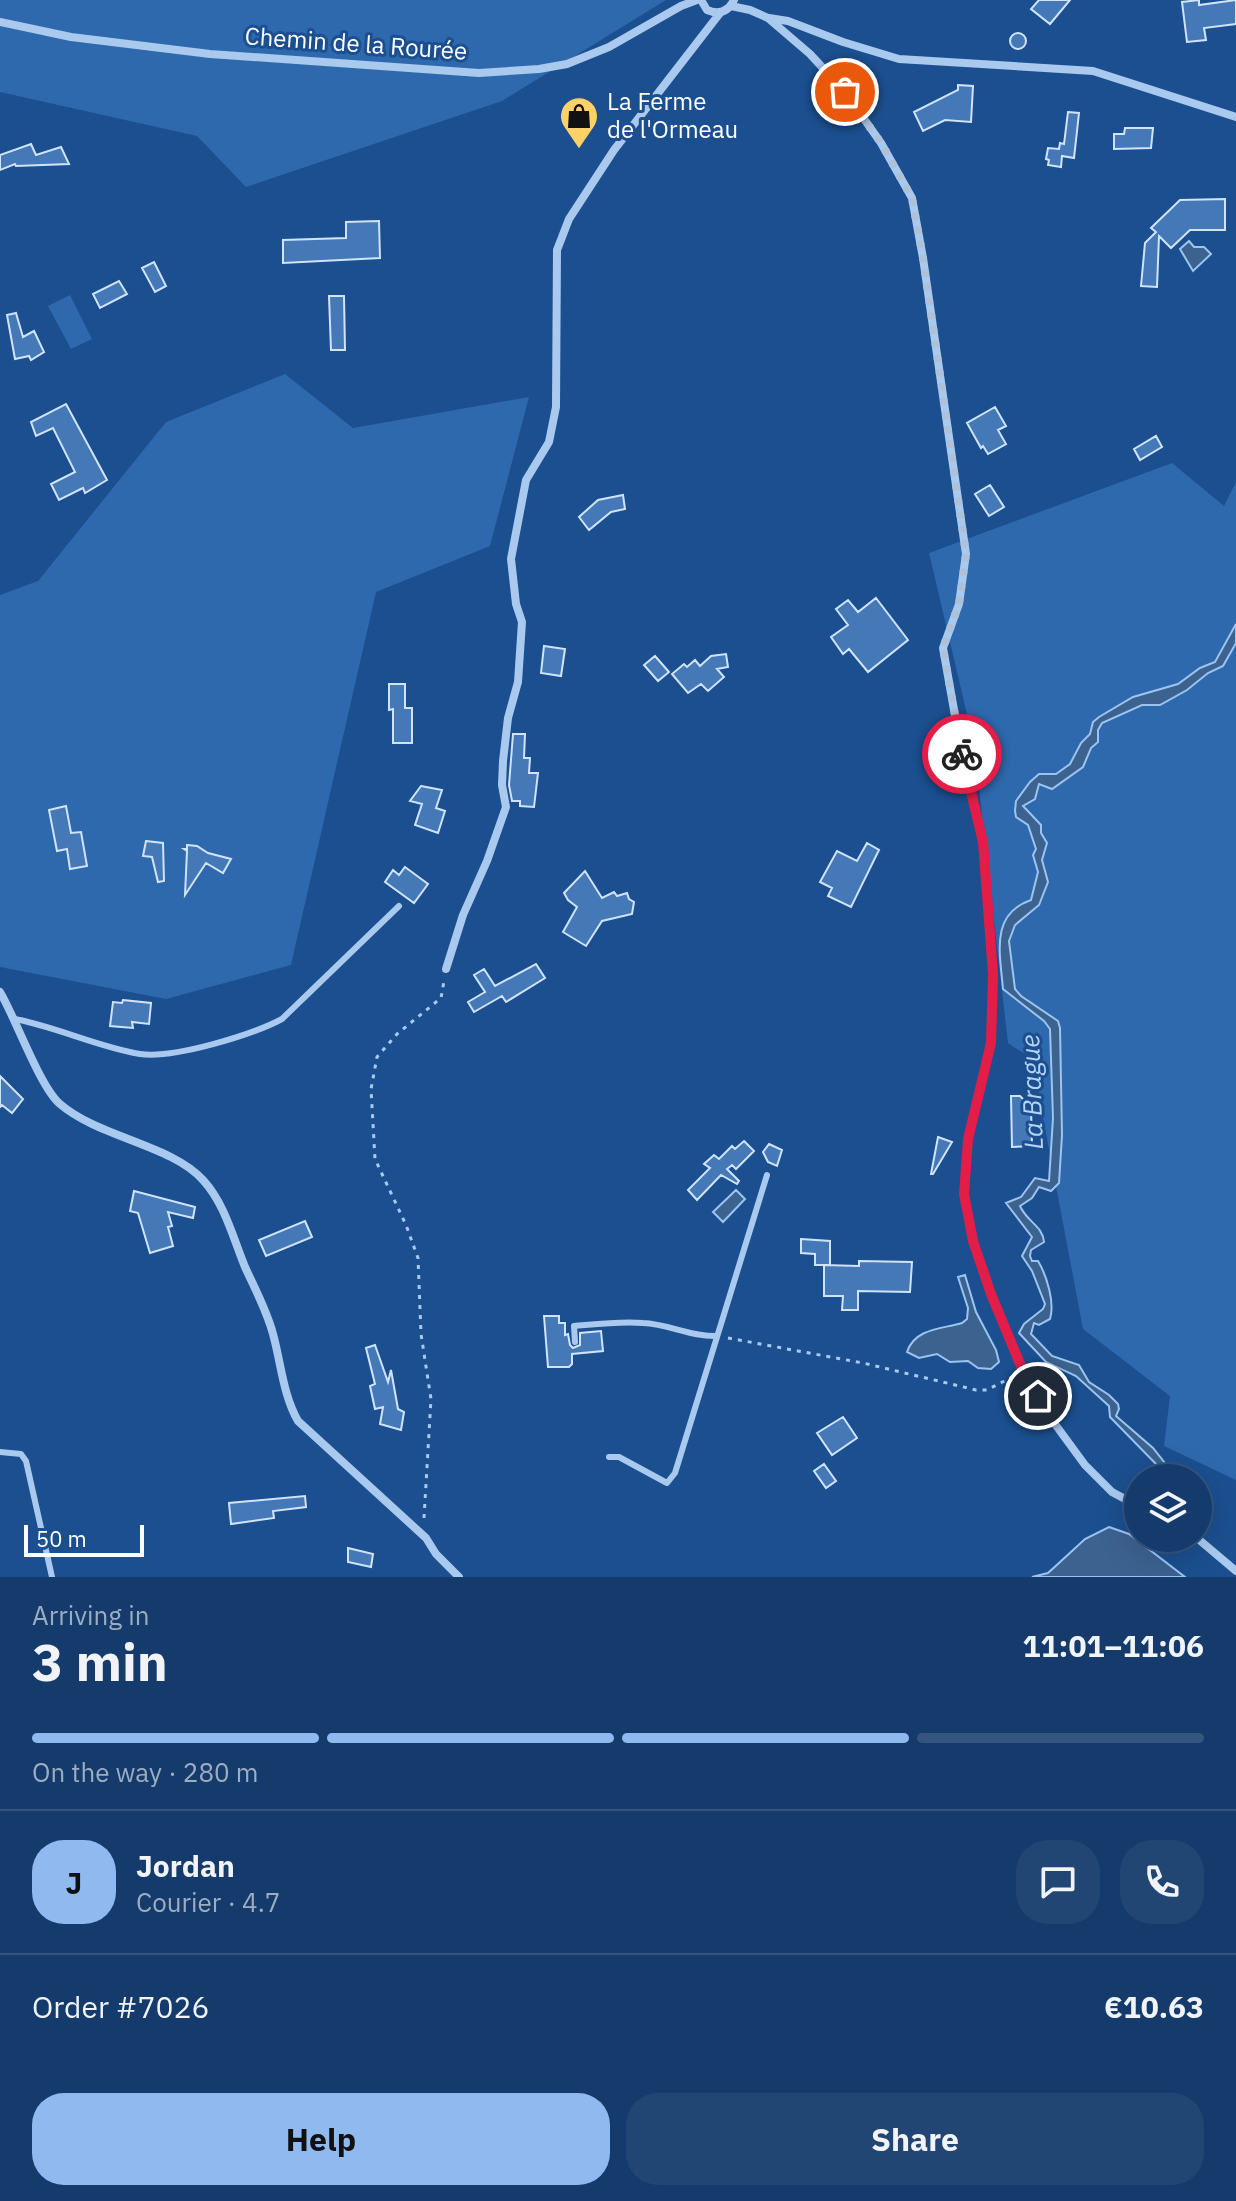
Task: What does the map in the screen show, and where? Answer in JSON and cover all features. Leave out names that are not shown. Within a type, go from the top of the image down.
[{"type":"street","points":[[699,0],[707,10],[720,13]]},
{"type":"street","name":"Chemin de la Rourée","points":[[0,22],[71,37],[210,54],[479,73],[567,64],[609,47],[681,6],[699,0]]},
{"type":"street","points":[[446,969],[463,915],[506,807],[502,785],[503,761],[508,718],[518,682],[522,622],[516,604],[511,559],[526,480],[549,442],[556,407],[557,250],[569,219],[614,150],[720,13],[732,3],[768,18],[788,21],[899,59],[1093,71],[1236,117]]},
{"type":"street","points":[[768,18],[810,54],[845,92],[881,143],[912,198],[966,554],[959,604],[943,648],[959,738],[983,842],[993,974],[991,1043],[968,1139],[964,1194],[973,1241],[1023,1371],[1052,1420],[1085,1465],[1112,1492],[1124,1498]]},
{"type":"street","points":[[0,992],[57,1102],[77,1117],[187,1166],[205,1181],[234,1232],[238,1250],[272,1330],[290,1407],[298,1421],[426,1538],[436,1554],[459,1577]]},
{"type":"street","points":[[1212,1549],[1236,1571]]},
{"type":"lane","points":[[15,1019],[140,1054],[179,1053],[266,1028],[282,1019],[399,906]]},
{"type":"lane","points":[[609,1457],[619,1457],[667,1483],[675,1473],[767,1175]]},
{"type":"lane","points":[[575,1342],[574,1326],[608,1323],[645,1323],[701,1337],[717,1336]]},
{"type":"lane","points":[[0,1452],[21,1454],[26,1461],[52,1577]]},
{"type":"path","points":[[426,1538],[424,1514],[431,1399],[421,1334],[418,1258],[375,1159],[371,1089],[377,1057],[397,1034],[441,998],[446,969]]},
{"type":"path","points":[[717,1336],[848,1360],[976,1390],[987,1390],[1023,1371]]},
{"type":"shaded area","points":[[0,0],[666,0],[502,101],[246,187],[197,136],[0,92]]},
{"type":"shaded area","points":[[1189,241],[1194,247],[1204,247],[1211,254],[1193,271],[1180,249]]},
{"type":"shaded area","points":[[70,295],[92,339],[71,349],[48,306]]},
{"type":"shaded area","points":[[285,374],[353,428],[529,397],[490,546],[376,592],[291,965],[166,999],[0,967],[0,595],[38,581],[166,422]]},
{"type":"shaded area","points":[[1172,463],[1224,506],[1236,482],[1236,1480],[1212,1469],[1212,1464],[1202,1464],[1164,1446],[1170,1396],[1083,1329],[1032,1059],[1008,1043],[974,744],[929,553]]},
{"type":"shaded area","points":[[1236,624],[1236,643],[1223,666],[1160,705],[1142,705],[1102,723],[1098,730],[1098,742],[1091,748],[1083,767],[1052,789],[1039,784],[1035,799],[1023,806],[1041,825],[1041,833],[1047,843],[1042,860],[1048,882],[1039,905],[1015,925],[1009,941],[1015,989],[1058,1021],[1060,1028],[1062,1135],[1059,1183],[1051,1191],[1039,1187],[1032,1198],[1020,1206],[1043,1237],[1044,1242],[1031,1250],[1030,1256],[1032,1261],[1038,1261],[1044,1274],[1052,1305],[1050,1319],[1039,1325],[1034,1323],[1031,1334],[1052,1356],[1079,1365],[1089,1382],[1118,1404],[1116,1416],[1153,1448],[1166,1464],[1156,1464],[1110,1417],[1109,1406],[1076,1376],[1046,1362],[1019,1333],[1045,1304],[1032,1271],[1022,1256],[1032,1237],[1006,1203],[1021,1197],[1035,1178],[1049,1181],[1053,1118],[1050,1029],[1003,989],[1000,936],[1009,915],[1031,900],[1038,872],[1033,855],[1036,849],[1028,825],[1016,817],[1015,811],[1016,801],[1030,782],[1039,774],[1056,774],[1070,764],[1081,743],[1090,734],[1093,722],[1099,717],[1133,697],[1178,684],[1200,668],[1215,662]]},
{"type":"shaded area","points":[[736,1190],[745,1199],[723,1222],[713,1212]]},
{"type":"shaded area","points":[[965,1275],[976,1312],[996,1350],[999,1362],[991,1369],[978,1368],[968,1361],[950,1362],[937,1354],[919,1358],[907,1352],[916,1338],[923,1334],[967,1319],[968,1308],[958,1277]]},
{"type":"shaded area","points":[[1109,1527],[1124,1532],[1124,1552],[1152,1552],[1185,1577],[1032,1577],[1048,1573],[1085,1539]]},
{"type":"building","points":[[1039,0],[1070,0],[1050,24],[1031,9]]},
{"type":"building","points":[[1199,0],[1199,5],[1236,0],[1236,24],[1204,28],[1206,40],[1187,42],[1182,2]]},
{"type":"building","points":[[1015,33],[1021,33],[1026,41],[1024,47],[1015,49],[1010,44],[1010,38]]},
{"type":"building","points":[[958,85],[973,86],[971,122],[945,120],[923,131],[914,112],[958,90]]},
{"type":"building","points":[[1068,112],[1079,113],[1074,158],[1062,156],[1061,167],[1048,165],[1048,148],[1059,149],[1060,143],[1064,144]]},
{"type":"building","points":[[1125,128],[1153,128],[1151,148],[1114,149],[1114,134],[1124,134]]},
{"type":"building","points":[[31,144],[36,155],[61,147],[69,164],[15,164],[0,170],[0,155]]},
{"type":"building","points":[[1225,199],[1225,230],[1190,230],[1171,248],[1159,236],[1157,287],[1141,286],[1145,243],[1156,232],[1151,228],[1180,200]]},
{"type":"building","points":[[379,221],[380,258],[283,263],[283,240],[346,238],[346,222]]},
{"type":"building","points":[[154,262],[166,286],[155,292],[142,268]]},
{"type":"building","points":[[119,281],[127,294],[100,308],[93,294]]},
{"type":"building","points":[[329,296],[344,296],[345,350],[331,350]]},
{"type":"building","points":[[16,313],[23,337],[34,331],[44,352],[31,360],[29,356],[15,359],[7,315]]},
{"type":"building","points":[[66,404],[107,480],[85,493],[83,488],[59,500],[51,484],[75,472],[53,428],[36,436],[31,422]]},
{"type":"building","points":[[995,407],[1006,426],[998,430],[1006,444],[988,454],[983,446],[981,448],[967,423]]},
{"type":"building","points":[[1156,436],[1162,447],[1140,460],[1134,449]]},
{"type":"building","points":[[990,485],[1004,507],[989,516],[975,494]]},
{"type":"building","points":[[623,495],[625,509],[611,512],[589,530],[579,517],[598,500]]},
{"type":"building","points":[[876,598],[908,640],[868,672],[849,649],[843,654],[831,637],[848,625],[836,609],[848,600],[858,612]]},
{"type":"building","points":[[544,646],[565,649],[561,676],[541,673]]},
{"type":"building","points":[[726,654],[728,667],[717,669],[724,677],[708,691],[701,684],[688,693],[672,674],[684,664],[687,667],[695,660],[700,666],[711,656]]},
{"type":"building","points":[[655,656],[669,672],[658,681],[644,665]]},
{"type":"building","points":[[389,684],[405,684],[405,708],[412,708],[412,743],[393,743]]},
{"type":"building","points":[[513,734],[525,734],[524,758],[530,758],[529,773],[538,773],[534,807],[520,806],[520,801],[512,801],[509,785]]},
{"type":"building","points":[[421,786],[442,790],[436,808],[445,811],[438,833],[415,825],[422,804],[410,801]]},
{"type":"building","points":[[66,806],[71,833],[81,832],[87,866],[70,869],[67,849],[57,851],[49,810]]},
{"type":"building","points":[[146,841],[163,843],[164,881],[158,882],[152,857],[143,856]]},
{"type":"building","points":[[867,843],[879,850],[851,907],[828,896],[832,888],[820,882],[837,851],[857,861]]},
{"type":"building","points":[[187,845],[231,859],[223,873],[206,863],[185,895],[187,851],[184,849]]},
{"type":"building","points":[[405,867],[428,884],[414,903],[385,882],[393,870],[399,875]]},
{"type":"building","points":[[585,871],[602,898],[614,892],[617,896],[627,893],[634,902],[632,914],[602,921],[586,946],[563,932],[577,907],[564,893]]},
{"type":"building","points":[[536,964],[545,978],[506,1002],[502,996],[474,1012],[468,1002],[485,992],[474,975],[484,969],[495,986]]},
{"type":"building","points":[[123,1000],[151,1003],[149,1024],[132,1022],[133,1028],[110,1026],[113,1002],[122,1003]]},
{"type":"building","points":[[0,1076],[23,1099],[12,1113],[2,1105],[0,1107]]},
{"type":"building","points":[[1011,1096],[1020,1096],[1031,1107],[1032,1146],[1012,1147]]},
{"type":"building","points":[[938,1137],[952,1142],[931,1174]]},
{"type":"building","points":[[744,1141],[754,1151],[736,1169],[732,1165],[727,1169],[739,1181],[737,1184],[721,1175],[697,1200],[688,1190],[710,1168],[704,1164],[714,1155],[719,1159],[732,1146],[735,1149]]},
{"type":"building","points":[[769,1144],[782,1150],[777,1166],[768,1162],[763,1152]]},
{"type":"building","points":[[134,1191],[195,1207],[193,1218],[168,1212],[173,1246],[150,1253],[138,1213],[130,1211]]},
{"type":"building","points":[[305,1221],[312,1237],[266,1256],[259,1240]]},
{"type":"building","points":[[801,1239],[830,1241],[830,1265],[815,1265],[815,1254],[801,1253]]},
{"type":"building","points":[[859,1261],[912,1262],[910,1292],[858,1291],[858,1310],[842,1310],[843,1296],[824,1296],[824,1265],[859,1266]]},
{"type":"building","points":[[544,1316],[559,1316],[559,1323],[565,1323],[565,1335],[568,1334],[573,1348],[580,1345],[580,1333],[601,1331],[603,1351],[572,1354],[569,1367],[548,1367]]},
{"type":"building","points":[[375,1345],[388,1382],[391,1370],[398,1409],[404,1412],[401,1430],[380,1424],[383,1407],[375,1409],[370,1386],[375,1384],[366,1348]]},
{"type":"building","points":[[843,1417],[857,1438],[832,1455],[817,1433]]},
{"type":"building","points":[[824,1464],[836,1481],[826,1488],[814,1471]]},
{"type":"building","points":[[305,1496],[306,1507],[273,1511],[274,1518],[231,1524],[229,1503]]},
{"type":"building","points":[[348,1548],[373,1554],[371,1567],[348,1562]]},
{"type":"way so far","points":[[845,92],[881,143],[912,198],[923,258],[966,554],[959,604],[943,648],[962,754]]},
{"type":"place","name":"La Ferme de l'Ormeau","points":[[579,150]]},
{"type":"route","points":[[962,754],[983,842],[993,974],[991,1043],[968,1139],[964,1194],[973,1241],[991,1294],[1023,1371],[1038,1396]]},
{"type":"water label","name":"La Brague","points":[[1032,1092]]}]
